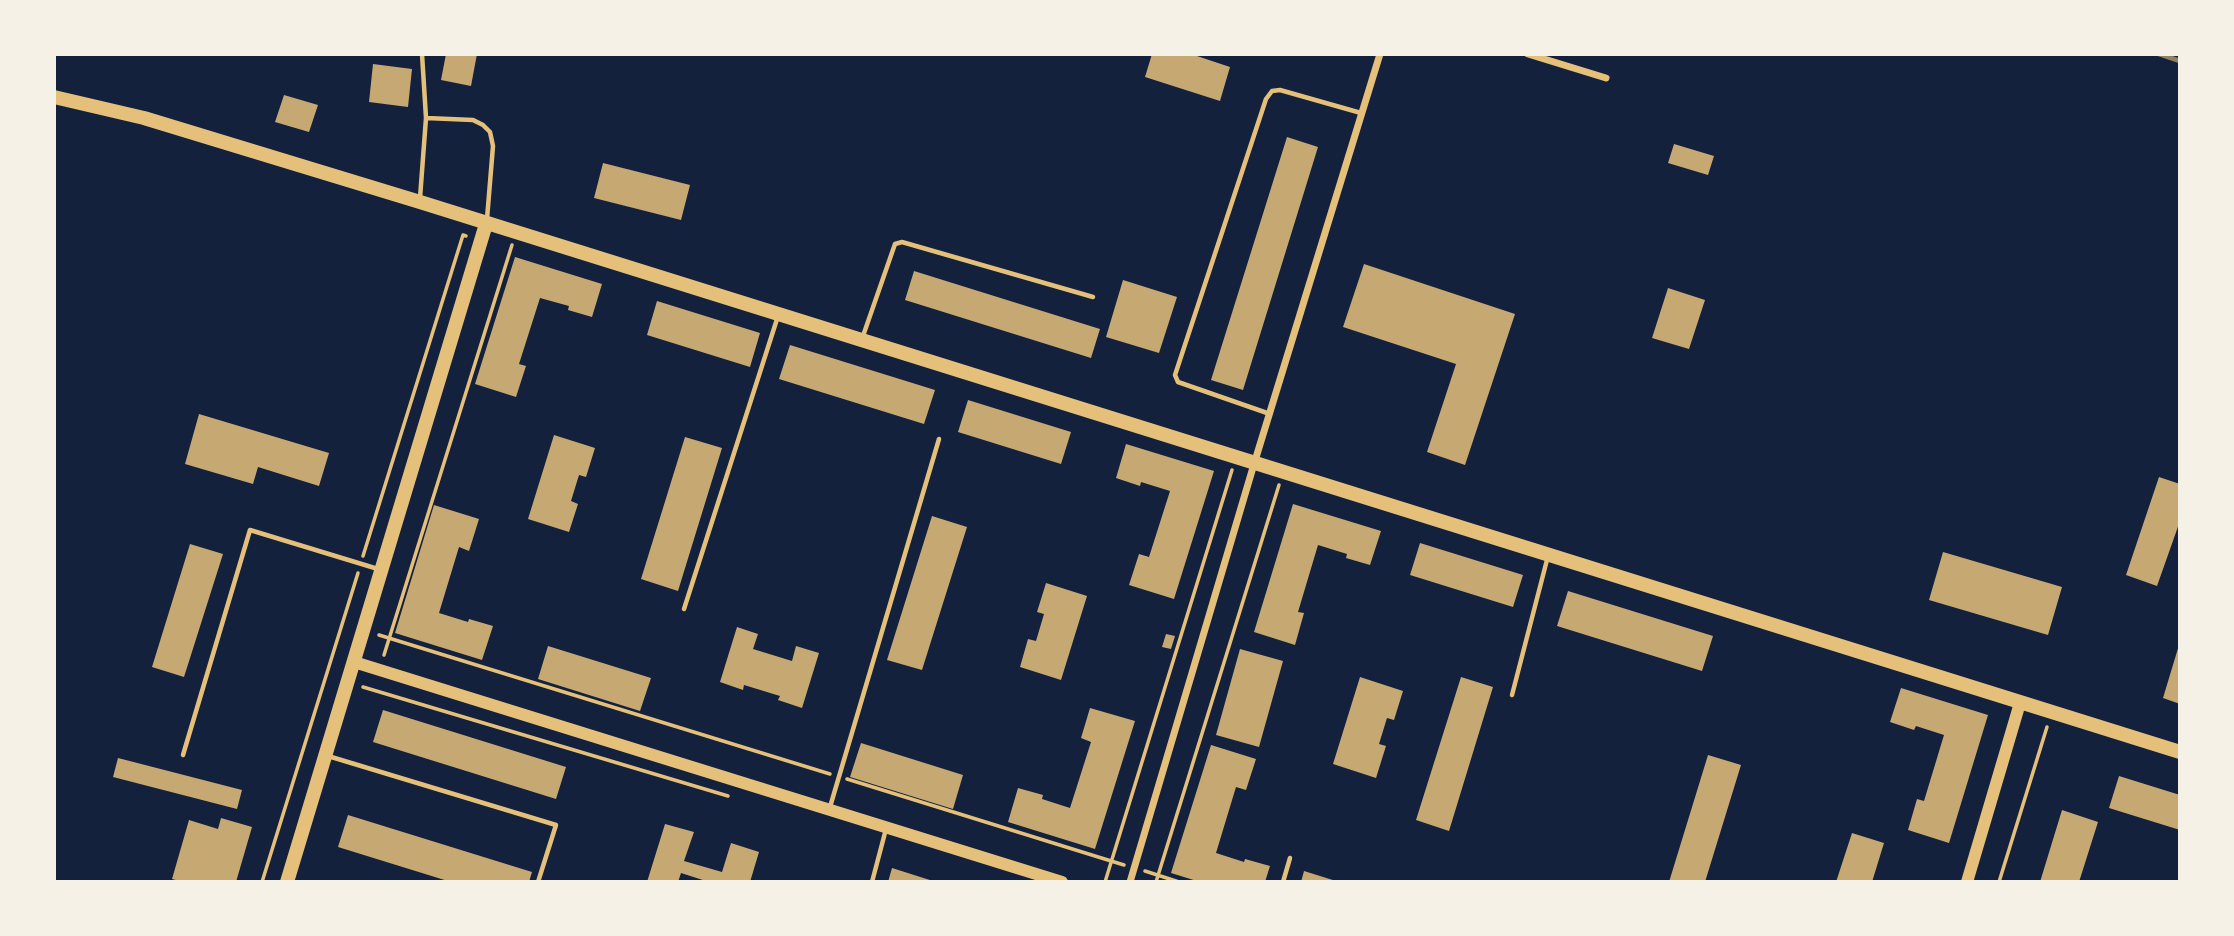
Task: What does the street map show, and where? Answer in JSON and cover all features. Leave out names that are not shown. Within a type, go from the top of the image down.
[{"type":"main road","points":[[57,96],[144,117],[420,202],[2180,752]]},
{"type":"main road","points":[[287,882],[486,224]]},
{"type":"street","points":[[1129,882],[1380,54]]},
{"type":"street","points":[[1528,54],[1606,78]]},
{"type":"street","points":[[354,662],[1062,882]]},
{"type":"street","points":[[1967,882],[2020,703]]},
{"type":"lane","points":[[420,202],[426,118],[422,54]]},
{"type":"lane","points":[[1270,414],[1178,382],[1175,375],[1266,99],[1272,91],[1280,90],[1362,113]]},
{"type":"lane","points":[[426,118],[473,120],[490,132],[493,146],[486,224]]},
{"type":"lane","points":[[861,341],[895,244],[902,242],[1093,297]]},
{"type":"lane","points":[[684,609],[778,315]]},
{"type":"lane","points":[[829,809],[939,439]]},
{"type":"lane","points":[[183,755],[250,530],[382,570]]},
{"type":"lane","points":[[1512,695],[1548,556]]},
{"type":"lane","points":[[325,756],[556,825],[538,882]]},
{"type":"lane","points":[[872,882],[886,827]]},
{"type":"lane","points":[[1283,882],[1290,858]]},
{"type":"path","points":[[380,670],[516,233]]},
{"type":"path","points":[[1105,882],[1236,458]]},
{"type":"path","points":[[1156,882],[1283,473]]},
{"type":"path","points":[[364,631],[1180,882]]},
{"type":"path","points":[[348,682],[736,798]]},
{"type":"path","points":[[1999,882],[2052,712]]},
{"type":"building","points":[[446,54],[477,54],[471,86],[441,80]]},
{"type":"building","points":[[1152,54],[1191,54],[1230,67],[1220,101],[1145,77]]},
{"type":"building","points":[[373,64],[412,69],[408,107],[369,102]]},
{"type":"building","points":[[284,95],[318,105],[309,132],[275,122]]},
{"type":"building","points":[[1287,137],[1318,147],[1243,390],[1211,380]]},
{"type":"building","points":[[1674,144],[1714,156],[1708,175],[1668,163]]},
{"type":"building","points":[[603,163],[690,185],[681,220],[594,198]]},
{"type":"building","points":[[515,257],[602,284],[592,317],[568,310],[569,306],[540,298],[519,364],[526,366],[516,397],[475,384]]},
{"type":"building","points":[[1364,264],[1515,314],[1465,465],[1427,452],[1456,364],[1343,327]]},
{"type":"building","points":[[914,271],[1100,329],[1091,358],[905,300]]},
{"type":"building","points":[[1123,280],[1177,297],[1159,353],[1106,337]]},
{"type":"building","points":[[1668,288],[1705,300],[1689,349],[1652,338]]},
{"type":"building","points":[[657,301],[760,333],[750,367],[647,335]]},
{"type":"building","points":[[790,345],[935,390],[924,424],[779,379]]},
{"type":"building","points":[[968,400],[1071,432],[1061,464],[958,432]]},
{"type":"building","points":[[199,414],[329,453],[319,486],[258,467],[253,484],[185,464]]},
{"type":"building","points":[[554,435],[595,448],[586,477],[579,475],[571,501],[578,504],[569,532],[528,519]]},
{"type":"building","points":[[685,437],[722,448],[678,591],[641,579]]},
{"type":"building","points":[[1126,444],[1214,471],[1174,599],[1129,585],[1139,554],[1149,557],[1170,491],[1141,482],[1140,486],[1116,478]]},
{"type":"building","points":[[2159,477],[2180,484],[2180,521],[2157,586],[2126,575]]},
{"type":"building","points":[[1293,504],[1381,531],[1370,565],[1318,545],[1298,612],[1304,613],[1295,645],[1254,632]]},
{"type":"building","points":[[434,505],[479,519],[469,551],[459,547],[439,613],[493,626],[482,660],[395,633]]},
{"type":"building","points":[[932,516],[967,527],[922,670],[887,660]]},
{"type":"building","points":[[1420,543],[1523,575],[1513,607],[1410,575]]},
{"type":"building","points":[[190,544],[223,554],[184,677],[152,667]]},
{"type":"building","points":[[1943,552],[2062,587],[2048,635],[1929,600]]},
{"type":"building","points":[[1046,583],[1087,596],[1061,680],[1020,667],[1028,639],[1036,641],[1044,614],[1037,612]]},
{"type":"building","points":[[1568,591],[1713,636],[1702,671],[1557,626]]},
{"type":"building","points":[[737,627],[758,634],[753,649],[792,661],[796,646],[819,653],[802,708],[778,700],[780,696],[744,685],[743,690],[720,682]]},
{"type":"building","points":[[1166,634],[1175,636],[1171,649],[1162,647]]},
{"type":"building","points":[[2180,645],[2180,704],[2163,698]]},
{"type":"building","points":[[548,646],[651,678],[640,711],[538,679]]},
{"type":"building","points":[[1240,649],[1283,661],[1259,747],[1216,735]]},
{"type":"building","points":[[1360,677],[1403,691],[1394,720],[1387,718],[1379,744],[1386,746],[1376,778],[1333,764]]},
{"type":"building","points":[[1461,677],[1493,687],[1449,831],[1416,820]]},
{"type":"building","points":[[1901,688],[1988,715],[1949,843],[1908,830],[1917,799],[1924,801],[1944,735],[1916,726],[1914,730],[1890,722]]},
{"type":"building","points":[[1090,708],[1135,721],[1095,849],[1008,822],[1018,788],[1043,795],[1042,799],[1070,808],[1091,742],[1081,738]]},
{"type":"building","points":[[383,710],[566,767],[556,799],[373,742]]},
{"type":"building","points":[[861,743],[963,775],[953,809],[850,777]]},
{"type":"building","points":[[1211,745],[1256,759],[1246,790],[1236,787],[1216,853],[1244,862],[1245,859],[1270,866],[1265,882],[1200,882],[1171,873]]},
{"type":"building","points":[[1708,755],[1741,765],[1705,882],[1669,882]]},
{"type":"building","points":[[118,758],[242,790],[237,809],[113,777]]},
{"type":"building","points":[[2119,776],[2180,795],[2180,830],[2109,808]]},
{"type":"building","points":[[2062,810],[2098,822],[2079,882],[2040,882]]},
{"type":"building","points":[[348,815],[532,872],[529,882],[451,882],[338,847]]},
{"type":"building","points":[[221,818],[252,827],[236,882],[183,882],[172,879],[189,820],[218,829]]},
{"type":"building","points":[[665,824],[694,832],[684,861],[722,872],[731,843],[759,852],[750,882],[709,882],[681,873],[678,882],[647,882]]},
{"type":"building","points":[[1852,833],[1884,843],[1872,882],[1836,882]]},
{"type":"building","points":[[892,868],[933,881],[933,882],[888,882]]},
{"type":"building","points":[[1304,871],[1336,881],[1336,882],[1301,882]]},
{"type":"railway","points":[[2159,54],[2180,61]]}]
